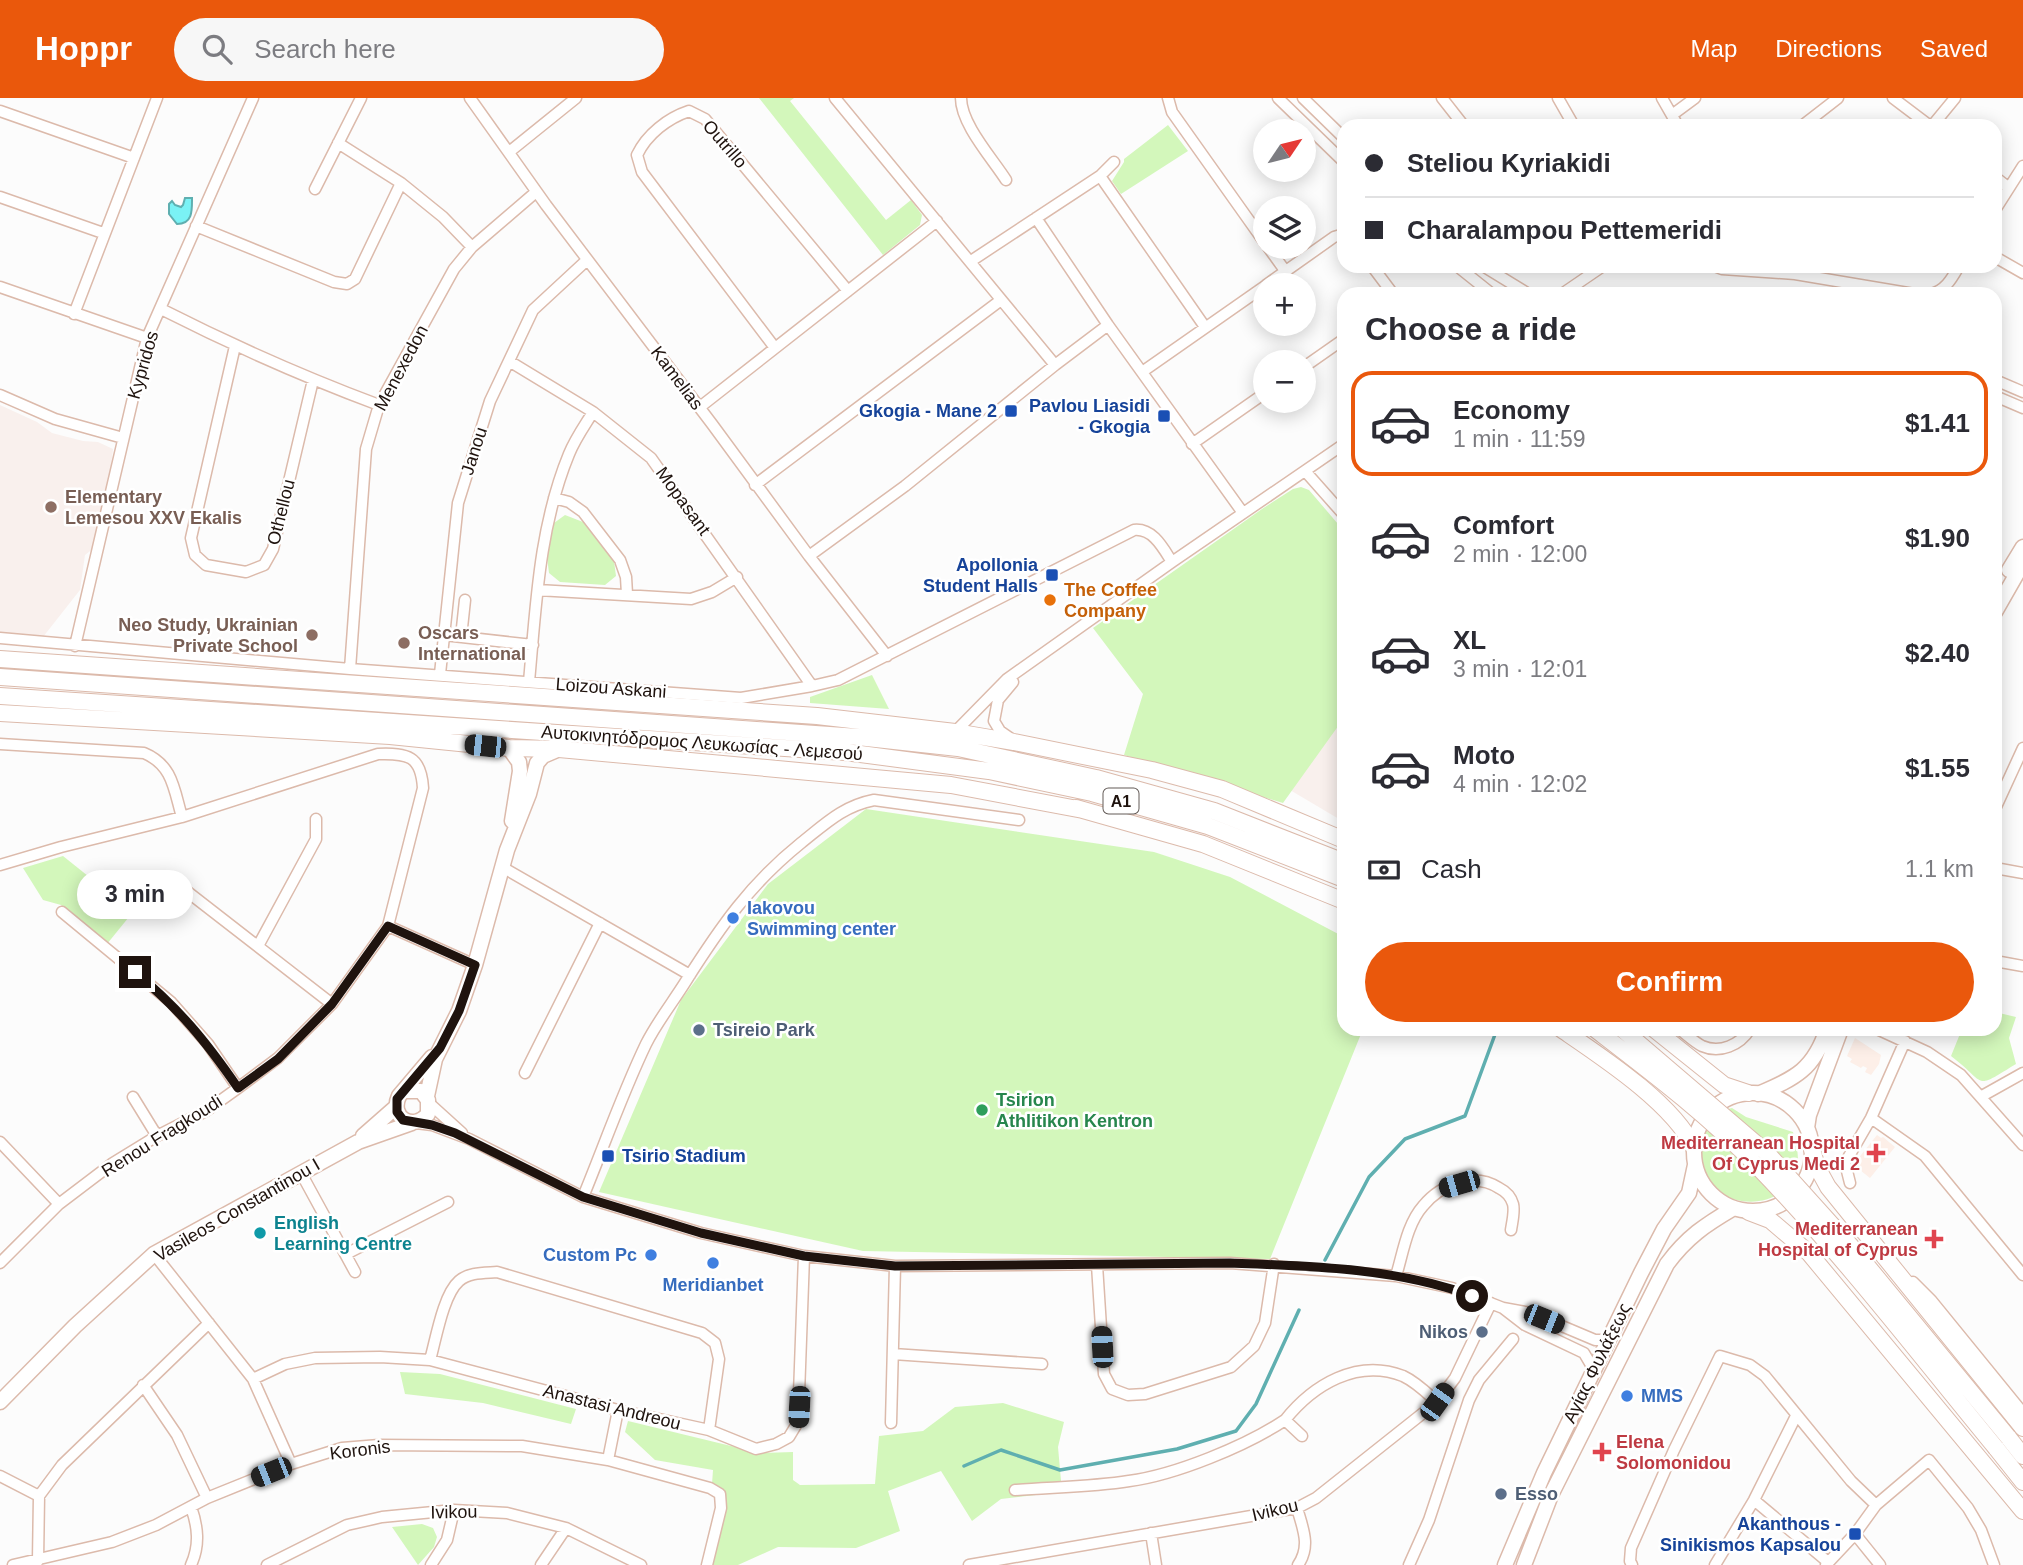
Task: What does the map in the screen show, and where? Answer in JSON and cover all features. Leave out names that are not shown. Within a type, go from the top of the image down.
[{"type":"highway","points":[[0,659],[817,716],[996,748],[1152,770]]},
{"type":"highway","points":[[0,670],[79,682]]},
{"type":"highway","points":[[0,677],[79,682]]},
{"type":"highway","name":"Αυτοκινητόδρομος Λευκωσίας - Λεμεσού","points":[[79,682],[858,737],[956,740],[1214,811],[1337,859]]},
{"type":"highway","points":[[0,696],[43,699]]},
{"type":"highway","points":[[0,703],[43,699]]},
{"type":"highway","name":"Αυτοκινητόδρομος Λευκωσίας - Λεμεσού","points":[[43,699],[605,734],[845,752],[989,771],[1092,793],[1208,826],[1337,876]]},
{"type":"highway","points":[[0,713],[390,736],[509,748],[559,749],[951,785],[1083,810]]},
{"type":"highway","points":[[956,740],[1014,741],[1152,770],[1222,789],[1337,837]]},
{"type":"highway","points":[[890,758],[1018,790],[1203,844],[1337,898]]},
{"type":"highway","points":[[1571,1036],[1643,1089],[1674,1119],[1694,1148]]},
{"type":"highway","points":[[1604,1036],[1681,1095],[1757,1166],[2002,1443],[2023,1455]]},
{"type":"highway","points":[[1630,1036],[1767,1153],[1850,1245],[2002,1443],[2023,1482]]},
{"type":"highway","points":[[1663,1036],[1724,1085],[1753,1093]]},
{"type":"highway","points":[[1811,1146],[1817,1167],[1828,1187],[2023,1428]]},
{"type":"highway","points":[[1742,1210],[1770,1220],[1809,1253],[2023,1511]]},
{"type":"main road","points":[[2002,582],[2023,547]]},
{"type":"main road","points":[[2002,600],[2023,563]]},
{"type":"main road","points":[[507,850],[520,771],[519,762],[509,748]]},
{"type":"main road","points":[[440,1048],[428,1100],[428,1114],[414,1123],[403,1120],[396,1107],[397,1099],[440,1048],[459,1011],[475,965],[507,850],[537,764],[543,756],[559,749]]},
{"type":"main road","points":[[1825,1036],[1821,1049],[1809,1066],[1790,1081],[1730,1098],[1715,1107],[1701,1125],[1694,1148],[1695,1165],[1700,1180],[1720,1202],[1742,1210],[1771,1209],[1789,1199],[1802,1185],[1810,1166],[1811,1146],[1807,1128],[1809,1115],[1839,1036]]},
{"type":"main road","points":[[406,1090],[417,1090],[428,1100]]},
{"type":"main road","points":[[1753,1093],[1778,1099],[1795,1111],[1807,1128]]},
{"type":"main road","name":"Vasileos Constantinou I","points":[[358,1142],[396,1107]]},
{"type":"main road","name":"Vasileos Constantinou I","points":[[0,1402],[75,1326],[154,1254],[358,1142],[414,1123]]},
{"type":"main road","name":"Αγίας Φυλάξεως","points":[[1505,1565],[1544,1473],[1611,1335],[1664,1228],[1689,1193],[1695,1165]]},
{"type":"main road","name":"Αγίας Φυλάξεως","points":[[1524,1565],[1551,1495],[1667,1264],[1682,1244],[1699,1229],[1742,1210]]},
{"type":"street","points":[[74,314],[157,98]]},
{"type":"street","name":"Kypridos","points":[[75,646],[147,338],[253,98]]},
{"type":"street","points":[[315,189],[361,98]]},
{"type":"street","name":"Kamelias","points":[[470,98],[536,192],[700,407],[755,485],[887,656]]},
{"type":"street","points":[[509,152],[576,98]]},
{"type":"street","points":[[835,98],[1055,365]]},
{"type":"street","points":[[961,98],[966,119],[1006,180]]},
{"type":"street","points":[[1168,98],[1172,112],[1253,227]]},
{"type":"street","points":[[1278,98],[1337,155]]},
{"type":"street","points":[[1303,98],[1337,131]]},
{"type":"street","points":[[1442,98],[1458,119]]},
{"type":"street","points":[[1558,98],[1570,119]]},
{"type":"street","points":[[1662,98],[1674,119]]},
{"type":"street","points":[[1672,115],[1695,98]]},
{"type":"street","points":[[1810,119],[1838,98]]},
{"type":"street","points":[[1893,98],[1922,119]]},
{"type":"street","points":[[1937,119],[1955,98]]},
{"type":"street","points":[[0,111],[134,158]]},
{"type":"street","name":"Outrillo","points":[[775,348],[642,172],[637,155],[643,142],[673,116],[690,111],[705,119],[848,291]]},
{"type":"street","points":[[338,143],[401,183],[443,217],[472,247]]},
{"type":"street","points":[[971,261],[1100,176],[1114,162]]},
{"type":"street","points":[[2002,199],[2023,166]]},
{"type":"street","points":[[1100,176],[1205,327]]},
{"type":"street","points":[[2002,182],[2009,188]]},
{"type":"street","points":[[196,226],[334,282],[347,284],[355,279],[401,183]]},
{"type":"street","name":"Menexedon","points":[[350,669],[366,449],[379,405],[454,270],[472,247],[536,192]]},
{"type":"street","points":[[0,197],[103,233]]},
{"type":"street","points":[[1036,218],[1108,325],[1243,513]]},
{"type":"street","points":[[700,407],[937,221]]},
{"type":"street","points":[[1276,259],[1286,272],[1337,236]]},
{"type":"street","name":"Janou","points":[[440,674],[457,503],[490,401],[533,310],[587,260]]},
{"type":"street","points":[[2002,261],[2023,273]]},
{"type":"street","points":[[1465,273],[1482,287]]},
{"type":"street","points":[[1494,273],[1517,287]]},
{"type":"street","points":[[1571,287],[1589,273]]},
{"type":"street","points":[[1781,273],[1873,287]]},
{"type":"street","points":[[1944,287],[1955,273]]},
{"type":"street","points":[[0,287],[147,338]]},
{"type":"street","points":[[1142,372],[1253,295]]},
{"type":"street","points":[[755,485],[1001,300]]},
{"type":"street","points":[[161,309],[235,346],[379,405]]},
{"type":"street","points":[[809,556],[905,486],[1108,325]]},
{"type":"street","points":[[1316,359],[1337,344]]},
{"type":"street","name":"Othellou","points":[[235,346],[191,538],[195,555],[205,565],[246,572],[264,565],[273,549],[313,380]]},
{"type":"street","name":"Mopasant","points":[[509,361],[593,412],[651,458],[812,687]]},
{"type":"street","points":[[2002,383],[2023,392]]},
{"type":"street","points":[[0,395],[55,419],[123,438]]},
{"type":"street","points":[[2002,399],[2023,408]]},
{"type":"street","points":[[1192,444],[1253,401]]},
{"type":"street","points":[[529,682],[542,544],[570,452],[593,412]]},
{"type":"street","points":[[956,740],[1006,680],[1337,449]]},
{"type":"street","points":[[1305,471],[1337,507]]},
{"type":"street","points":[[554,498],[569,502],[583,512],[620,560],[626,577],[627,594]]},
{"type":"street","name":"Loizou Askani","points":[[0,638],[350,669],[741,698],[812,687],[838,680],[1134,530],[1140,529],[1155,538],[1172,562]]},
{"type":"street","points":[[538,590],[691,599],[712,592],[737,577]]},
{"type":"street","points":[[461,637],[465,600]]},
{"type":"street","points":[[444,635],[533,645]]},
{"type":"street","points":[[1014,741],[1000,731],[995,721],[996,709],[998,700],[1023,669]]},
{"type":"street","points":[[0,744],[144,753],[158,759],[169,774],[182,817],[61,846],[0,864]]},
{"type":"street","points":[[2002,795],[2023,748]]},
{"type":"street","name":"Renou Fragkoudi","points":[[0,1262],[59,1205],[113,1163],[206,1111],[278,1059],[332,1004],[388,926],[423,788],[422,771],[412,758],[399,753],[378,754],[182,817]]},
{"type":"street","points":[[2010,778],[2023,782]]},
{"type":"street","points":[[583,1197],[612,1121],[647,1042],[713,937],[768,870],[836,814],[874,800],[1019,820]]},
{"type":"street","points":[[258,946],[316,839],[316,819]]},
{"type":"street","points":[[502,867],[690,975]]},
{"type":"street","points":[[2002,869],[2023,873]]},
{"type":"street","points":[[171,879],[332,1004]]},
{"type":"street","points":[[62,912],[171,1002],[208,1044],[238,1088]]},
{"type":"street","points":[[525,1073],[600,923]]},
{"type":"street","points":[[388,926],[475,965]]},
{"type":"street","points":[[2002,962],[2023,966]]},
{"type":"street","points":[[1688,1036],[1702,1046],[1718,1049],[1735,1045],[1743,1036]]},
{"type":"street","points":[[1893,1036],[1927,1052],[1961,1075],[2023,1144]]},
{"type":"street","points":[[1850,1183],[1845,1163],[1871,1118],[1905,1041]]},
{"type":"street","points":[[1982,1096],[2023,1073]]},
{"type":"street","points":[[133,1097],[157,1136]]},
{"type":"street","points":[[428,1100],[469,1139]]},
{"type":"street","points":[[1871,1118],[1925,1156],[2023,1275]]},
{"type":"street","points":[[414,1123],[432,1125],[469,1139],[583,1197],[701,1233],[804,1256],[895,1266],[1273,1264],[1396,1276],[1452,1288],[1503,1308],[1531,1313],[1595,1340],[1604,1340],[1611,1335]]},
{"type":"street","points":[[0,1142],[59,1205]]},
{"type":"street","points":[[301,1173],[355,1272]]},
{"type":"street","points":[[1396,1276],[1414,1218],[1424,1204],[1444,1188],[1474,1179],[1488,1181],[1505,1191],[1513,1204],[1511,1230]]},
{"type":"street","points":[[346,1254],[447,1202]]},
{"type":"street","points":[[1864,1233],[1931,1300],[2023,1413]]},
{"type":"street","points":[[154,1254],[253,1379],[291,1464]]},
{"type":"street","name":"Anastasi Andreou","points":[[253,1379],[285,1364],[314,1358],[380,1357],[430,1360],[618,1410],[709,1430],[756,1449],[776,1444],[789,1437],[798,1422],[804,1256]]},
{"type":"street","points":[[1097,1265],[1104,1374],[1112,1389],[1128,1395],[1144,1394],[1231,1367],[1254,1346],[1265,1323],[1273,1264]]},
{"type":"street","points":[[891,1423],[895,1266]]},
{"type":"street","points":[[430,1360],[449,1296],[460,1280],[477,1273],[497,1272],[702,1333],[715,1343],[719,1359],[709,1430]]},
{"type":"street","name":"Ivikou","points":[[969,1565],[1016,1560],[1297,1508],[1316,1498],[1437,1402],[1455,1378],[1491,1303]]},
{"type":"street","points":[[1503,1308],[1525,1325],[1584,1353],[1594,1370]]},
{"type":"street","points":[[38,1561],[38,1496],[62,1465],[209,1324]]},
{"type":"street","points":[[1409,1565],[1429,1520],[1469,1400],[1479,1380],[1513,1339]]},
{"type":"street","points":[[893,1354],[1042,1364]]},
{"type":"street","points":[[1632,1565],[1631,1548],[1674,1450],[1720,1356],[1750,1366],[1765,1376],[1850,1481],[1876,1505]]},
{"type":"street","points":[[1015,1490],[1129,1481],[1179,1470],[1272,1429],[1285,1420],[1310,1394],[1334,1378],[1358,1371],[1374,1370],[1404,1376],[1437,1402]]},
{"type":"street","points":[[144,1385],[177,1435],[207,1498]]},
{"type":"street","points":[[608,1460],[618,1410]]},
{"type":"street","points":[[1716,1565],[1754,1500],[1796,1416]]},
{"type":"street","points":[[1285,1420],[1302,1436]]},
{"type":"street","name":"Koronis","points":[[13,1565],[111,1542],[156,1525],[207,1498],[291,1464],[342,1448],[379,1445],[523,1446],[608,1460],[709,1488],[720,1494],[721,1508],[707,1565]]},
{"type":"street","points":[[1754,1500],[1827,1564],[1855,1534],[1876,1505],[1929,1460],[1968,1508],[1981,1530],[1994,1565]]},
{"type":"street","points":[[0,1476],[38,1496]]},
{"type":"street","points":[[191,1507],[197,1522],[198,1550],[191,1565]]},
{"type":"street","points":[[1297,1508],[1306,1543],[1305,1555],[1298,1565]]},
{"type":"street","points":[[431,1565],[447,1540],[454,1510]]},
{"type":"street","name":"Ivikou","points":[[267,1565],[347,1525],[382,1517],[454,1510],[506,1513],[566,1528],[641,1565]]},
{"type":"street","points":[[541,1565],[566,1528]]},
{"type":"street","points":[[1151,1533],[1156,1565]]},
{"type":"street","points":[[1855,1534],[1880,1565]]},
{"type":"shaded area","name":"Elementary Lemesou XXV Ekalis","points":[[0,405],[37,422],[52,433],[98,442],[113,449],[94,548],[85,555],[80,590],[43,637],[0,633]]},
{"type":"shaded area","points":[[1337,726],[1337,818],[1290,790]]},
{"type":"shaded area","points":[[1855,1038],[1881,1055],[1879,1064],[1871,1075],[1865,1072],[1867,1068],[1850,1062],[1852,1059],[1847,1056]]},
{"type":"shaded area","name":"Mediterranean Hospital Of Cyprus Medi 2","points":[[1877,1135],[1895,1147],[1870,1178],[1855,1166]]},
{"type":"green space","points":[[759,98],[794,98],[790,101],[886,220],[911,200],[922,215],[920,225],[883,255]]},
{"type":"green space","points":[[1168,125],[1188,151],[1121,194],[1112,181],[1124,159]]},
{"type":"green space","points":[[1301,487],[1309,490],[1337,523],[1337,728],[1283,803],[1124,755],[1143,694],[1093,628],[1293,489]]},
{"type":"green space","points":[[565,515],[583,522],[614,561],[616,576],[605,585],[560,582],[549,573],[547,557],[554,523]]},
{"type":"green space","points":[[872,675],[889,709],[810,703],[810,697]]},
{"type":"green space","name":"Tsirion Athlitikon Kentron","points":[[866,809],[1154,852],[1230,877],[1337,933],[1337,1036],[1360,1036],[1270,1259],[863,1251],[599,1192],[681,1000],[768,884]]},
{"type":"green space","points":[[63,856],[133,912],[107,944],[61,905],[43,900],[23,868]]},
{"type":"green space","points":[[2002,1014],[2016,1017],[2009,1038],[2016,1064],[1986,1081],[1981,1081],[1951,1056],[1959,1036],[2002,1036]]},
{"type":"green space","points":[[1732,1108],[1746,1117],[1793,1132],[1798,1159],[1792,1180],[1779,1194],[1762,1201],[1743,1201],[1724,1195],[1710,1183],[1701,1165],[1702,1136],[1716,1116]]},
{"type":"green space","points":[[400,1372],[440,1374],[576,1409],[571,1424],[483,1403],[405,1394]]},
{"type":"green space","points":[[1003,1403],[1064,1422],[1058,1447],[1062,1492],[1001,1499],[972,1521],[941,1471],[888,1491],[900,1531],[856,1548],[778,1547],[738,1565],[710,1565],[726,1507],[712,1484],[713,1470],[655,1460],[625,1432],[628,1421],[760,1453],[793,1452],[793,1480],[800,1485],[875,1484],[879,1436],[923,1431],[955,1407]]},
{"type":"green space","points":[[422,1524],[433,1528],[437,1537],[434,1547],[418,1565],[392,1527]]},
{"type":"water","points":[[185,198],[192,198],[190,216],[186,222],[177,224],[169,214],[169,204],[172,201],[181,207]]},
{"type":"waterway","points":[[1325,1260],[1369,1177],[1405,1139],[1465,1116],[1494,1036]]},
{"type":"waterway","points":[[964,1466],[1001,1450],[1060,1470],[1177,1449],[1236,1431],[1256,1404],[1299,1310]]},
{"type":"place","name":"Gkogia - Mane 2","points":[[1011,411]]},
{"type":"place","name":"Pavlou Liasidi - Gkogia","points":[[1164,416]]},
{"type":"place","name":"Elementary Lemesou XXV Ekalis","points":[[51,507]]},
{"type":"place","name":"Apollonia Student Halls","points":[[1052,575]]},
{"type":"place","name":"The Coffee Company","points":[[1050,600]]},
{"type":"place","name":"Neo Study, Ukrainian Private School","points":[[312,635]]},
{"type":"place","name":"Oscars International","points":[[404,643]]},
{"type":"place","name":"Iakovou Swimming center","points":[[733,918]]},
{"type":"place","name":"Tsireio Park","points":[[699,1030]]},
{"type":"place","name":"Tsirion Athlitikon Kentron","points":[[982,1110]]},
{"type":"place","name":"Mediterranean Hospital Of Cyprus Medi 2","points":[[1876,1153]]},
{"type":"place","name":"Tsirio Stadium","points":[[608,1156]]},
{"type":"place","name":"English Learning Centre","points":[[260,1233]]},
{"type":"place","name":"Mediterranean Hospital of Cyprus","points":[[1934,1239]]},
{"type":"place","name":"Custom Pc","points":[[651,1255]]},
{"type":"place","name":"Meridianbet","points":[[713,1263]]},
{"type":"place","name":"Nikos","points":[[1482,1332]]},
{"type":"place","name":"MMS","points":[[1627,1396]]},
{"type":"place","name":"Elena Solomonidou","points":[[1602,1452]]},
{"type":"place","name":"Esso","points":[[1501,1494]]},
{"type":"place","name":"Akanthous - Sinikismos Kapsalou","points":[[1855,1534]]},
{"type":"route","points":[[135,972],[171,1002],[208,1044],[238,1088],[278,1059],[332,1004],[388,926],[475,965],[459,1011],[440,1048],[397,1099],[399,1116],[407,1122],[432,1125],[469,1139],[583,1197],[701,1233],[804,1256],[895,1266],[1273,1264],[1396,1276],[1452,1288],[1472,1296]]}]
